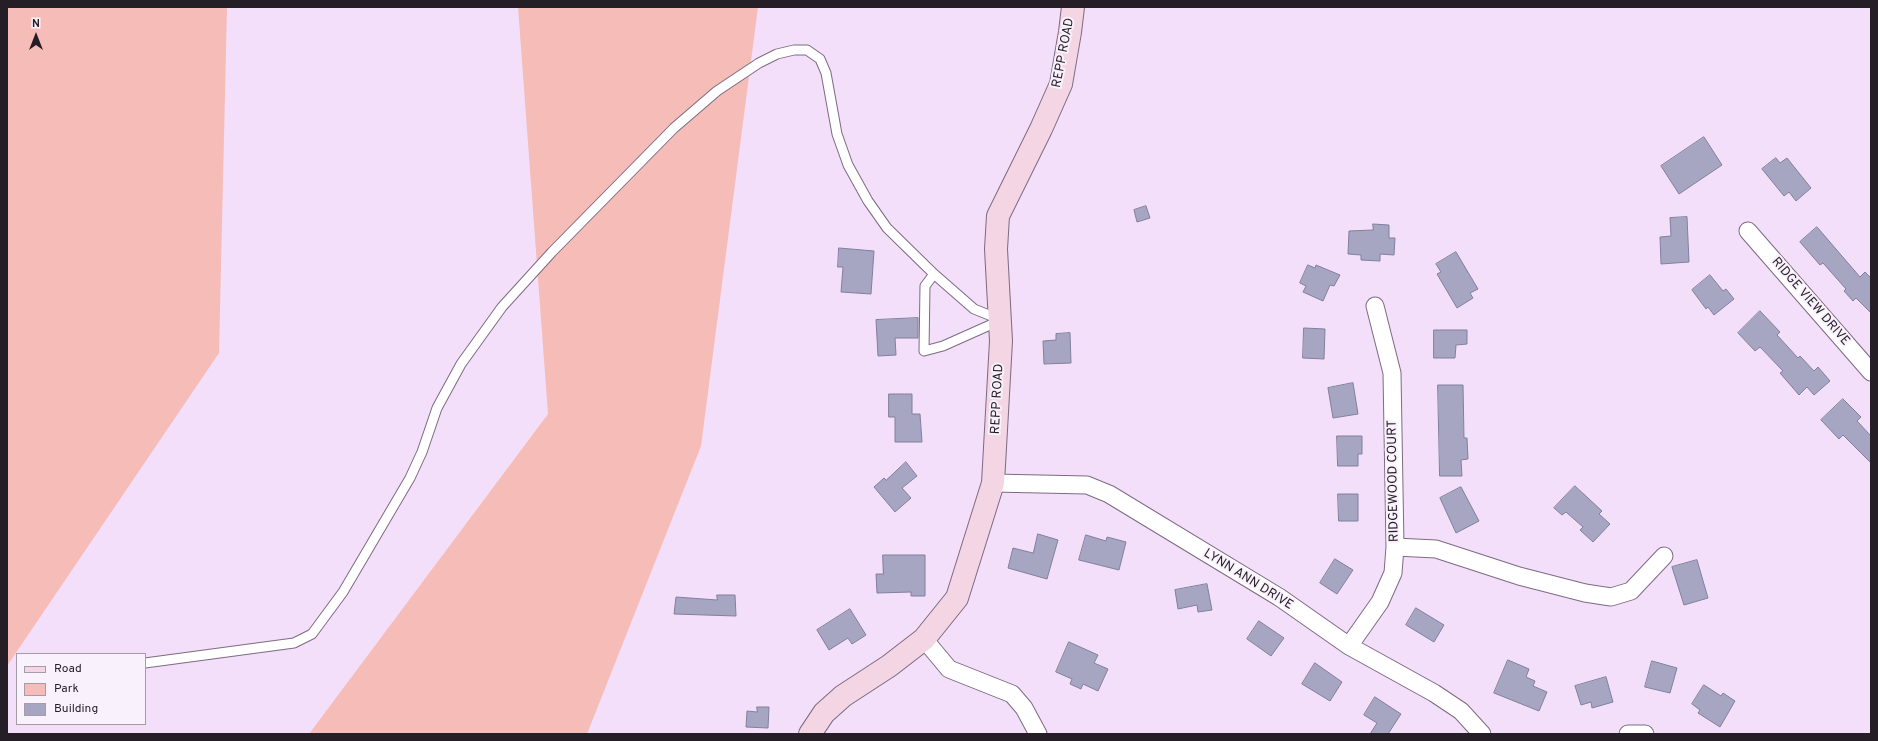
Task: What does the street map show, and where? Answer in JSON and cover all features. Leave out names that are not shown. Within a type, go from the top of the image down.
[{"type":"street","name":"REPP ROAD","points":[[810,734],[824,713],[843,696],[889,666],[924,639],[956,598],[993,483],[1001,341],[996,249],[998,216],[1041,129],[1060,84],[1070,32],[1073,7]]},
{"type":"street","name":"RIDGE VIEW DRIVE","points":[[1748,231],[1871,372]]},
{"type":"street","name":"RIDGEWOOD COURT","points":[[1349,646],[1380,602],[1393,573],[1395,548],[1392,374],[1374,306]]},
{"type":"street","name":"LYNN ANN DRIVE","points":[[993,483],[1087,485],[1109,494],[1279,597],[1349,646],[1434,693],[1461,711],[1482,734]]},
{"type":"street","points":[[1395,548],[1436,549],[1519,576],[1585,593],[1611,597],[1631,591],[1664,556]]},
{"type":"street","points":[[924,639],[949,669],[1012,694],[1024,708],[1038,734]]},
{"type":"street","points":[[1628,734],[1645,734]]},
{"type":"lane","points":[[146,663],[294,643],[312,634],[343,592],[410,478],[422,452],[437,408],[461,364],[502,307],[552,252],[674,128],[717,91],[759,63],[777,54],[794,50],[807,50],[820,59],[826,73],[837,134],[848,165],[868,201],[887,228],[934,274],[974,309],[1000,320]]},
{"type":"lane","points":[[934,274],[925,286],[924,351],[943,346],[1000,320]]},
{"type":"green space","points":[[7,7],[227,7],[219,353],[7,666]]},
{"type":"green space","points":[[518,7],[758,7],[701,446],[587,734],[309,734],[548,414]]},
{"type":"building","points":[[1704,137],[1722,165],[1679,194],[1661,166]]},
{"type":"building","points":[[1776,158],[1780,163],[1787,158],[1811,188],[1796,201],[1789,192],[1784,196],[1762,169]]},
{"type":"building","points":[[1146,206],[1150,218],[1137,222],[1134,210]]},
{"type":"building","points":[[1687,217],[1689,262],[1661,264],[1660,237],[1671,236],[1670,218]]},
{"type":"building","points":[[1373,224],[1389,225],[1389,238],[1395,238],[1394,255],[1380,254],[1380,261],[1361,260],[1361,255],[1348,254],[1349,231],[1373,230]]},
{"type":"building","points":[[1817,227],[1860,277],[1865,272],[1871,278],[1871,313],[1856,298],[1853,301],[1844,291],[1846,289],[1823,263],[1820,265],[1800,242]]},
{"type":"building","points":[[839,248],[874,251],[871,294],[841,292],[843,267],[838,267]]},
{"type":"building","points":[[1456,252],[1478,289],[1470,293],[1473,298],[1457,308],[1437,274],[1441,272],[1436,264]]},
{"type":"building","points":[[1308,265],[1315,268],[1316,265],[1340,275],[1334,286],[1330,285],[1323,301],[1303,292],[1306,286],[1300,283]]},
{"type":"building","points":[[1710,275],[1723,291],[1726,289],[1734,299],[1714,315],[1708,307],[1706,309],[1692,290]]},
{"type":"building","points":[[1760,311],[1780,332],[1777,335],[1798,358],[1800,356],[1814,371],[1818,367],[1830,381],[1814,395],[1807,387],[1799,395],[1780,373],[1783,371],[1760,347],[1755,351],[1738,333]]},
{"type":"building","points":[[918,318],[918,338],[895,338],[896,355],[878,356],[876,320]]},
{"type":"building","points":[[1304,328],[1325,329],[1324,359],[1303,358]]},
{"type":"building","points":[[1434,330],[1467,330],[1467,344],[1456,345],[1455,358],[1434,358]]},
{"type":"building","points":[[1070,333],[1071,363],[1044,364],[1043,341],[1056,340],[1056,334]]},
{"type":"building","points":[[1353,383],[1358,414],[1333,418],[1328,388]]},
{"type":"building","points":[[1438,385],[1463,385],[1464,438],[1467,438],[1468,459],[1461,460],[1462,476],[1440,476]]},
{"type":"building","points":[[889,394],[912,394],[912,414],[920,414],[922,442],[895,442],[895,417],[889,417]]},
{"type":"building","points":[[1843,399],[1861,417],[1857,421],[1871,436],[1871,463],[1843,435],[1839,439],[1821,420]]},
{"type":"building","points":[[1337,436],[1362,436],[1362,454],[1358,454],[1358,466],[1338,466]]},
{"type":"building","points":[[906,462],[917,476],[902,488],[911,498],[895,512],[874,487],[884,478],[886,480]]},
{"type":"building","points":[[1575,486],[1602,511],[1599,514],[1610,524],[1593,542],[1580,530],[1583,527],[1566,512],[1562,515],[1554,508]]},
{"type":"building","points":[[1461,487],[1479,521],[1456,533],[1440,498]]},
{"type":"building","points":[[1338,494],[1358,494],[1358,521],[1339,521]]},
{"type":"building","points":[[1038,534],[1058,540],[1047,579],[1008,568],[1013,548],[1033,553]]},
{"type":"building","points":[[1086,535],[1106,541],[1107,537],[1126,542],[1119,570],[1079,560]]},
{"type":"building","points":[[883,555],[925,555],[925,596],[911,596],[911,592],[877,593],[876,574],[883,574]]},
{"type":"building","points":[[1335,559],[1353,570],[1337,594],[1320,583]]},
{"type":"building","points":[[1697,560],[1708,598],[1684,605],[1672,567]]},
{"type":"building","points":[[1207,584],[1212,610],[1198,612],[1197,605],[1178,609],[1175,590]]},
{"type":"building","points":[[717,595],[735,595],[736,616],[674,614],[676,597],[717,600]]},
{"type":"building","points":[[1416,608],[1444,625],[1434,642],[1406,625]]},
{"type":"building","points":[[850,609],[866,635],[852,644],[848,638],[829,650],[817,630]]},
{"type":"building","points":[[1259,621],[1284,638],[1271,656],[1247,639]]},
{"type":"building","points":[[1069,642],[1098,655],[1094,663],[1108,669],[1098,691],[1083,684],[1081,689],[1070,684],[1072,679],[1056,672]]},
{"type":"building","points":[[1508,660],[1529,669],[1526,677],[1535,681],[1533,686],[1547,692],[1539,711],[1494,693]]},
{"type":"building","points":[[1652,661],[1677,668],[1670,693],[1645,687]]},
{"type":"building","points":[[1315,663],[1342,682],[1330,701],[1302,684]]},
{"type":"building","points":[[1606,677],[1613,702],[1592,708],[1591,702],[1581,705],[1575,686]]},
{"type":"building","points":[[1704,685],[1721,696],[1723,693],[1735,701],[1720,727],[1698,713],[1700,710],[1692,704]]},
{"type":"building","points":[[1375,697],[1401,714],[1388,734],[1370,734],[1377,723],[1364,715]]},
{"type":"building","points":[[757,707],[769,707],[768,728],[746,727],[747,711],[757,712]]}]
